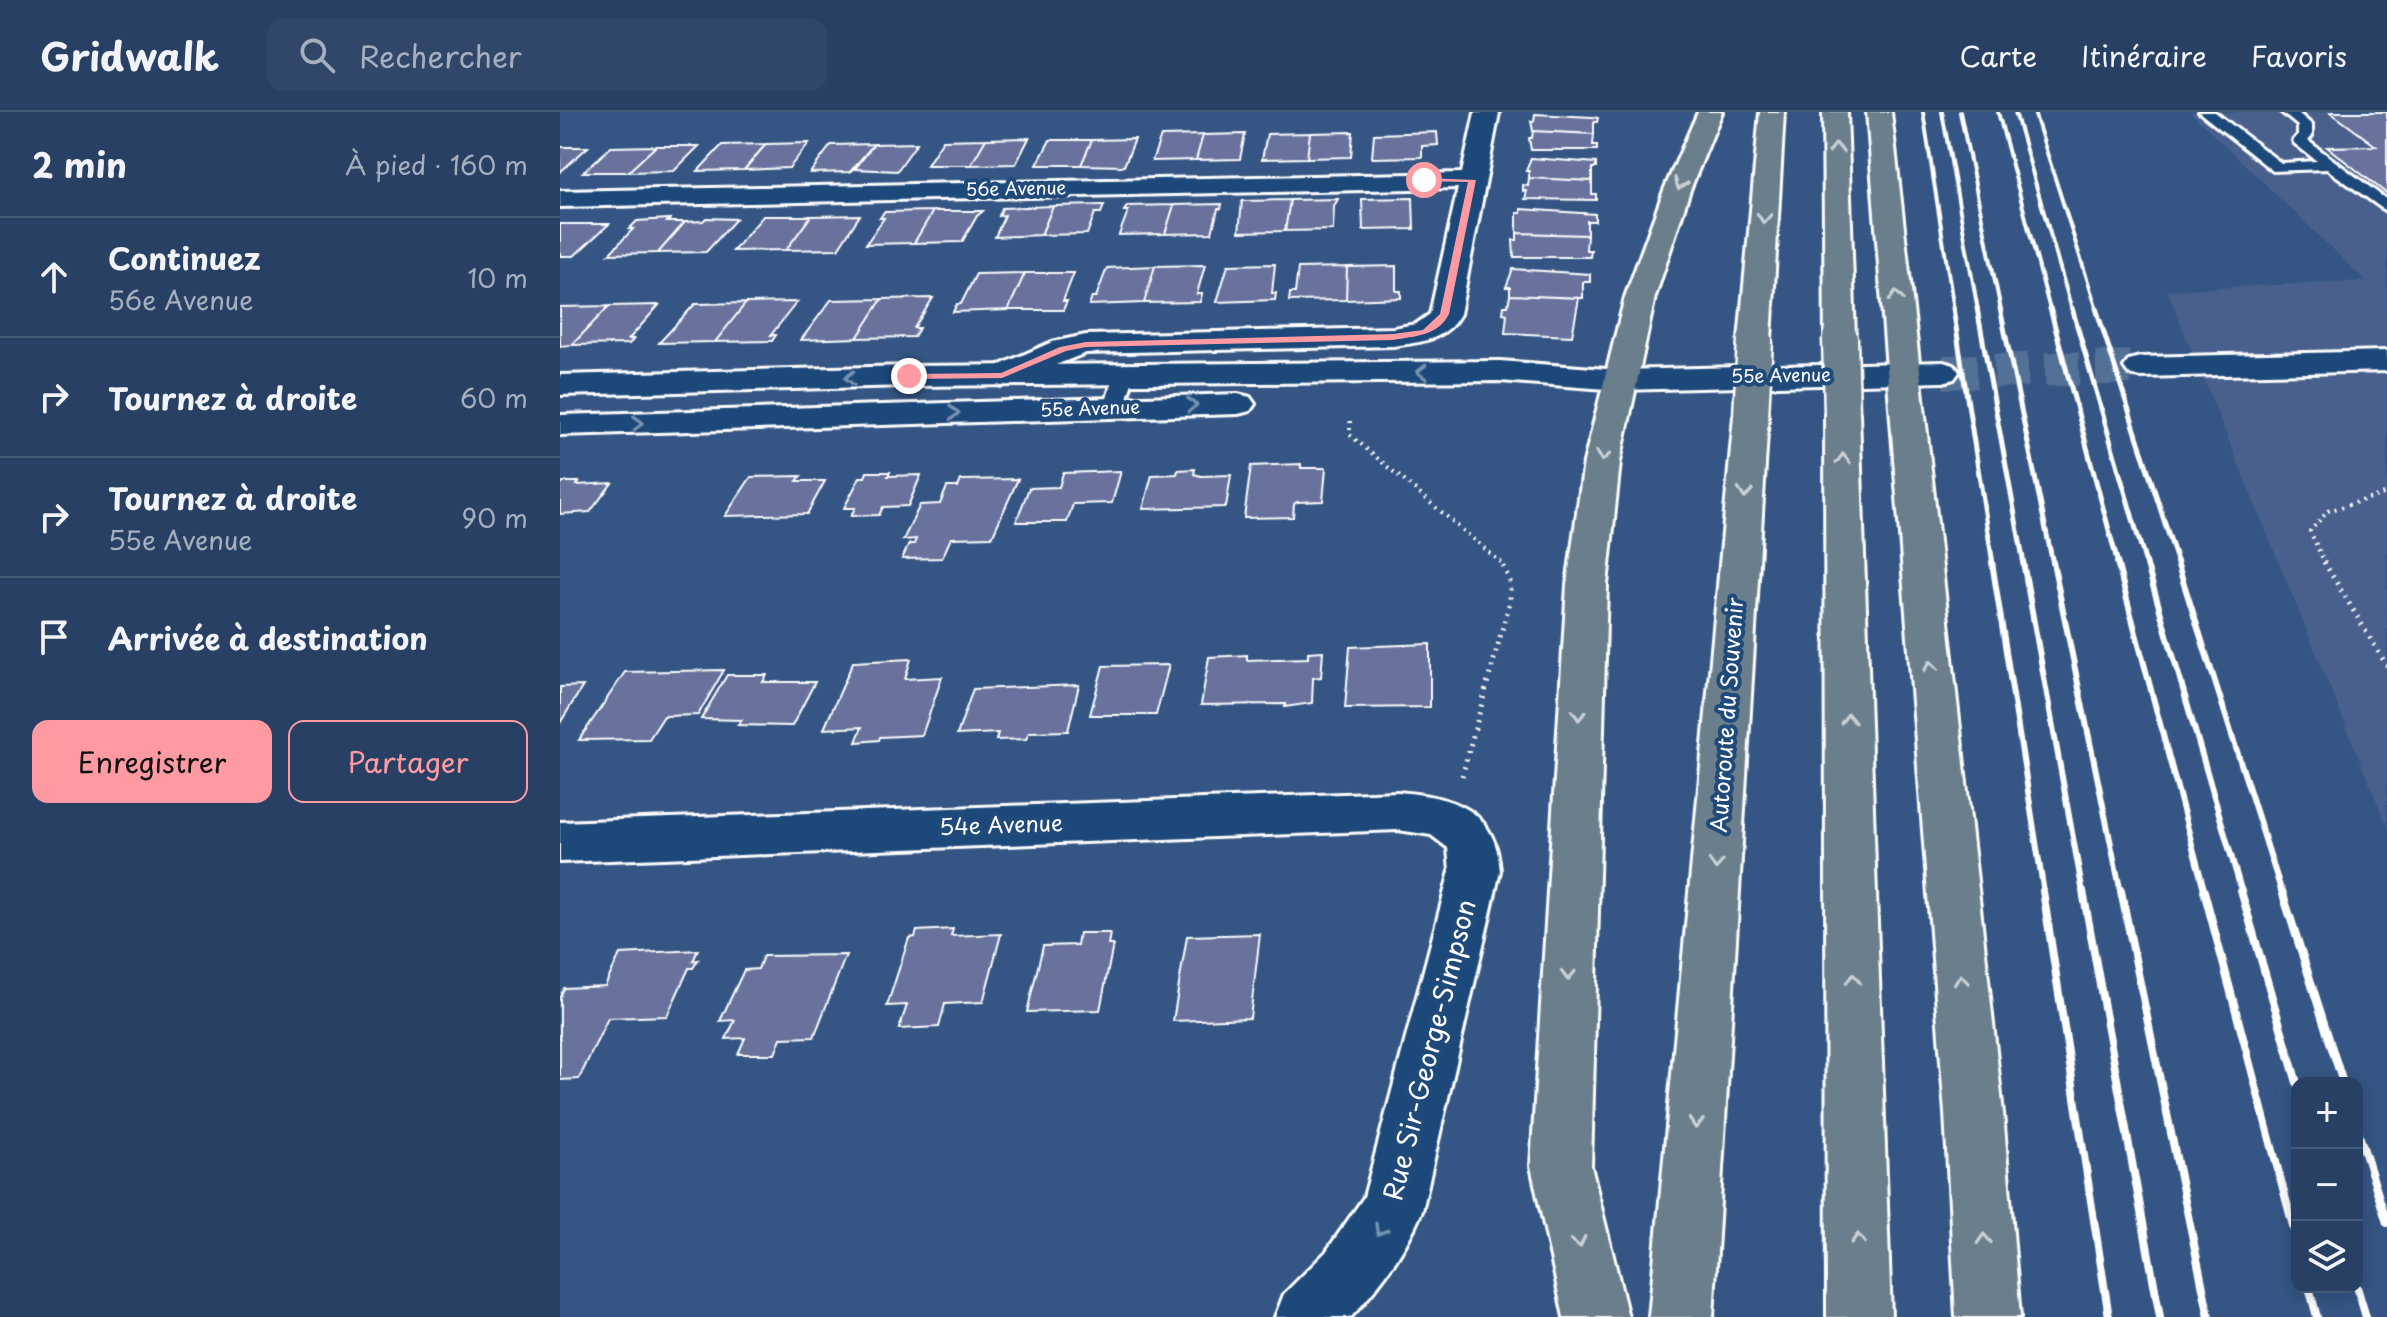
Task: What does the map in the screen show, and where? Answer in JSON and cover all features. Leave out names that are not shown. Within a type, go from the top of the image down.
[{"type":"highway","points":[[1596,1317],[1561,1166],[1585,616],[1602,462],[1620,380],[1650,267],[1710,112]]},
{"type":"highway","name":"Autoroute du Souvenir","points":[[1681,1317],[1772,112]]},
{"type":"highway","points":[[1835,112],[1859,1317]]},
{"type":"highway","points":[[1879,112],[1974,1113],[1988,1317]]},
{"type":"street","points":[[1472,180],[1487,113]]},
{"type":"street","name":"55e Avenue","points":[[1002,376],[1063,349],[1086,344],[1393,337],[1425,332],[1441,321],[1445,314],[1472,180]]},
{"type":"street","name":"56e Avenue","points":[[560,199],[1472,180]]},
{"type":"street","points":[[2140,367],[2387,361]]},
{"type":"street","name":"55e Avenue","points":[[560,385],[1002,376],[1500,371],[1620,380],[1943,372]]},
{"type":"street","name":"55e Avenue","points":[[560,425],[1502,397],[1620,380]]},
{"type":"street","name":"54e Avenue","points":[[560,842],[1419,812],[1451,798]]},
{"type":"street","name":"Rue Sir-George-Simpson","points":[[1307,1317],[1373,1242],[1391,1211],[1400,1180],[1475,871],[1476,851],[1471,838],[1461,828],[1451,798]]},
{"type":"lane","points":[[2206,112],[2278,168],[2330,164]]},
{"type":"lane","points":[[2288,112],[2305,125],[2305,136],[2300,141],[2387,207]]},
{"type":"lane","points":[[1114,408],[1124,376]]},
{"type":"path","points":[[1350,421],[1350,435],[1502,563],[1509,574],[1512,588],[1510,601],[1451,798]]},
{"type":"path","points":[[2387,493],[2328,511],[2310,531],[2316,549],[2387,666]]},
{"type":"shaded area","points":[[2190,112],[2387,112],[2387,826],[2167,290],[2366,281]]},
{"type":"building","points":[[2330,112],[2387,112],[2387,194],[2327,147],[2376,146]]},
{"type":"building","points":[[1535,114],[1598,118],[1594,122],[1594,134],[1533,131],[1531,121],[1534,121]]},
{"type":"building","points":[[1533,131],[1594,134],[1593,145],[1597,145],[1597,150],[1531,150],[1529,138],[1532,138]]},
{"type":"building","points":[[1353,132],[1351,157],[1307,158],[1310,133]]},
{"type":"building","points":[[1437,132],[1438,145],[1422,146],[1422,157],[1372,158],[1374,134]]},
{"type":"building","points":[[1310,133],[1307,158],[1262,159],[1267,134]]},
{"type":"building","points":[[1245,134],[1240,159],[1196,160],[1203,135]]},
{"type":"building","points":[[1203,135],[1196,160],[1152,161],[1161,136]]},
{"type":"building","points":[[1029,138],[1016,164],[971,165],[986,139]]},
{"type":"building","points":[[986,139],[971,165],[927,165],[943,140]]},
{"type":"building","points":[[1135,139],[1124,166],[1081,165],[1092,140]]},
{"type":"building","points":[[1050,140],[1092,140],[1081,165],[1037,165]]},
{"type":"building","points":[[809,143],[789,168],[744,170],[766,144]]},
{"type":"building","points":[[917,143],[897,171],[855,169],[874,144]]},
{"type":"building","points":[[766,144],[744,170],[698,171],[722,145]]},
{"type":"building","points":[[874,144],[850,172],[810,173],[831,145]]},
{"type":"building","points":[[656,146],[699,146],[674,171],[628,172]]},
{"type":"building","points":[[656,146],[628,172],[583,172],[611,147]]},
{"type":"building","points":[[560,147],[588,147],[560,172]]},
{"type":"building","points":[[1531,158],[1596,163],[1596,168],[1592,168],[1592,181],[1529,178],[1529,171],[1526,171]]},
{"type":"building","points":[[1529,178],[1592,181],[1592,194],[1596,194],[1596,200],[1525,199],[1527,191],[1523,191],[1523,185],[1528,186]]},
{"type":"building","points":[[1413,198],[1414,229],[1363,230],[1362,199]]},
{"type":"building","points":[[1338,199],[1334,206],[1333,230],[1285,231],[1290,200]]},
{"type":"building","points":[[1290,200],[1285,231],[1239,232],[1242,201]]},
{"type":"building","points":[[1222,204],[1212,233],[1165,234],[1174,205]]},
{"type":"building","points":[[1104,205],[1101,213],[1095,213],[1087,234],[1041,235],[1053,206]]},
{"type":"building","points":[[1174,205],[1165,234],[1119,235],[1127,206]]},
{"type":"building","points":[[1053,206],[1041,235],[995,237],[1005,215],[999,216],[1002,208]]},
{"type":"building","points":[[1521,209],[1595,214],[1595,221],[1587,221],[1587,235],[1517,233],[1517,213],[1521,213]]},
{"type":"building","points":[[933,211],[983,211],[962,242],[914,243]]},
{"type":"building","points":[[933,211],[914,243],[866,244],[884,218],[880,218],[884,212]]},
{"type":"building","points":[[860,215],[838,249],[786,250],[811,216]]},
{"type":"building","points":[[763,216],[811,216],[786,250],[733,251]]},
{"type":"building","points":[[706,218],[736,219],[706,252],[658,253],[685,222]]},
{"type":"building","points":[[670,219],[667,222],[685,222],[658,253],[609,254],[637,221]]},
{"type":"building","points":[[560,224],[609,224],[574,256],[560,256]]},
{"type":"building","points":[[1517,233],[1587,235],[1586,250],[1591,250],[1590,257],[1514,257],[1513,240],[1517,240]]},
{"type":"building","points":[[1275,264],[1272,293],[1276,293],[1275,300],[1217,302],[1228,265]]},
{"type":"building","points":[[1205,265],[1197,294],[1202,294],[1200,302],[1144,303],[1155,266]]},
{"type":"building","points":[[1155,266],[1144,303],[1089,305],[1092,297],[1096,297],[1107,268]]},
{"type":"building","points":[[1396,266],[1396,291],[1401,291],[1401,298],[1346,300],[1347,267]]},
{"type":"building","points":[[1347,267],[1346,300],[1289,301],[1290,293],[1295,293],[1298,268]]},
{"type":"building","points":[[1513,269],[1590,274],[1590,282],[1583,282],[1583,298],[1510,295],[1510,287],[1506,287]]},
{"type":"building","points":[[1025,273],[1074,273],[1063,301],[1067,301],[1063,310],[1008,310]]},
{"type":"building","points":[[1025,273],[1008,310],[953,312],[957,304],[961,304],[976,274]]},
{"type":"building","points":[[1510,295],[1579,298],[1572,336],[1505,333],[1507,314],[1503,313]]},
{"type":"building","points":[[933,298],[914,328],[919,328],[914,337],[857,338],[882,299]]},
{"type":"building","points":[[882,299],[857,338],[801,340],[831,300]]},
{"type":"building","points":[[797,302],[771,335],[776,335],[772,341],[715,342],[746,303]]},
{"type":"building","points":[[746,303],[715,342],[659,343],[695,304]]},
{"type":"building","points":[[659,305],[629,339],[634,339],[629,344],[572,345],[609,306]]},
{"type":"building","points":[[609,306],[572,345],[560,346],[560,307]]},
{"type":"building","points":[[1301,464],[1301,468],[1326,468],[1323,501],[1297,502],[1293,517],[1244,518],[1251,466]]},
{"type":"building","points":[[1195,469],[1194,474],[1201,476],[1231,475],[1226,507],[1143,509],[1152,475],[1177,474],[1178,470]]},
{"type":"building","points":[[1121,471],[1112,503],[1073,504],[1067,522],[1016,522],[1029,488],[1059,487],[1063,473]]},
{"type":"building","points":[[867,472],[890,472],[888,476],[921,475],[908,506],[883,507],[879,515],[851,516],[855,508],[844,508],[860,477],[865,477]]},
{"type":"building","points":[[801,476],[797,481],[825,481],[807,514],[725,516],[751,477]]},
{"type":"building","points":[[1018,479],[992,537],[951,538],[942,558],[902,559],[909,544],[914,544],[916,539],[903,540],[920,505],[940,504],[947,487],[958,487],[961,480]]},
{"type":"building","points":[[579,482],[577,485],[612,483],[590,512],[560,514],[560,485]]},
{"type":"building","points":[[1430,644],[1430,707],[1345,708],[1350,647]]},
{"type":"building","points":[[1323,651],[1321,677],[1313,678],[1312,703],[1285,707],[1286,704],[1201,705],[1209,657],[1247,655],[1247,660],[1308,658],[1308,652]]},
{"type":"building","points":[[911,659],[905,679],[942,677],[922,735],[880,737],[879,740],[856,742],[862,727],[824,729],[853,662]]},
{"type":"building","points":[[1169,665],[1156,715],[1090,715],[1103,666]]},
{"type":"building","points":[[724,670],[698,715],[664,716],[649,739],[579,740],[625,672]]},
{"type":"building","points":[[727,675],[767,675],[763,682],[815,682],[792,726],[738,725],[742,720],[701,719]]},
{"type":"building","points":[[1079,685],[1068,731],[1029,732],[1026,739],[996,740],[998,733],[957,735],[973,689]]},
{"type":"building","points":[[583,686],[560,723],[560,687]]},
{"type":"building","points":[[953,929],[951,936],[1001,934],[983,1002],[945,1004],[939,1027],[899,1029],[907,1005],[887,1006],[909,938],[915,937],[917,931]]},
{"type":"building","points":[[1079,933],[1110,933],[1108,945],[1113,945],[1100,1010],[1027,1012],[1043,946],[1077,945]]},
{"type":"building","points":[[1260,934],[1250,1018],[1173,1021],[1187,936]]},
{"type":"building","points":[[698,950],[693,961],[698,960],[693,968],[689,968],[667,1016],[608,1018],[579,1079],[560,1080],[560,997],[564,988],[605,986],[620,954]]},
{"type":"building","points":[[846,955],[814,1037],[781,1038],[775,1054],[738,1054],[745,1038],[726,1039],[735,1020],[720,1021],[744,970],[758,969],[763,956]]},
{"type":"tunnel","points":[[1943,372],[2140,367]]},
{"type":"railway","points":[[1923,112],[1954,310]]},
{"type":"railway","points":[[1942,112],[1978,310]]},
{"type":"railway","points":[[1960,112],[2001,310]]},
{"type":"railway","points":[[1998,112],[2050,310]]},
{"type":"railway","points":[[2015,112],[2072,310]]},
{"type":"railway","points":[[2034,112],[2097,310]]},
{"type":"railway","points":[[1953,308],[1993,564]]},
{"type":"railway","points":[[1977,308],[2024,564]]},
{"type":"railway","points":[[2000,308],[2053,564]]},
{"type":"railway","points":[[2050,308],[2118,564]]},
{"type":"railway","points":[[2072,308],[2146,564]]},
{"type":"railway","points":[[2096,308],[2178,564]]},
{"type":"railway","points":[[1992,562],[2044,893]]},
{"type":"railway","points":[[2023,562],[2083,893]]},
{"type":"railway","points":[[2053,562],[2121,893]]},
{"type":"railway","points":[[2117,562],[2205,893]]},
{"type":"railway","points":[[2146,562],[2242,893]]},
{"type":"railway","points":[[2177,562],[2282,893]]},
{"type":"railway","points":[[2043,891],[2109,1317]]},
{"type":"railway","points":[[2083,891],[2160,1317]]},
{"type":"railway","points":[[2121,891],[2209,1317]]},
{"type":"railway","points":[[2204,891],[2292,1221]]},
{"type":"railway","points":[[2241,891],[2295,1077]]},
{"type":"railway","points":[[2282,891],[2341,1077]]},
{"type":"railway","points":[[2363,1147],[2387,1223]]},
{"type":"railway","points":[[2311,1293],[2317,1317]]},
{"type":"railway","points":[[2359,1293],[2366,1317]]},
{"type":"route","points":[[909,376],[1002,376],[1063,349],[1086,344],[1393,337],[1425,332],[1441,321],[1445,314],[1472,180],[1424,180]]}]
